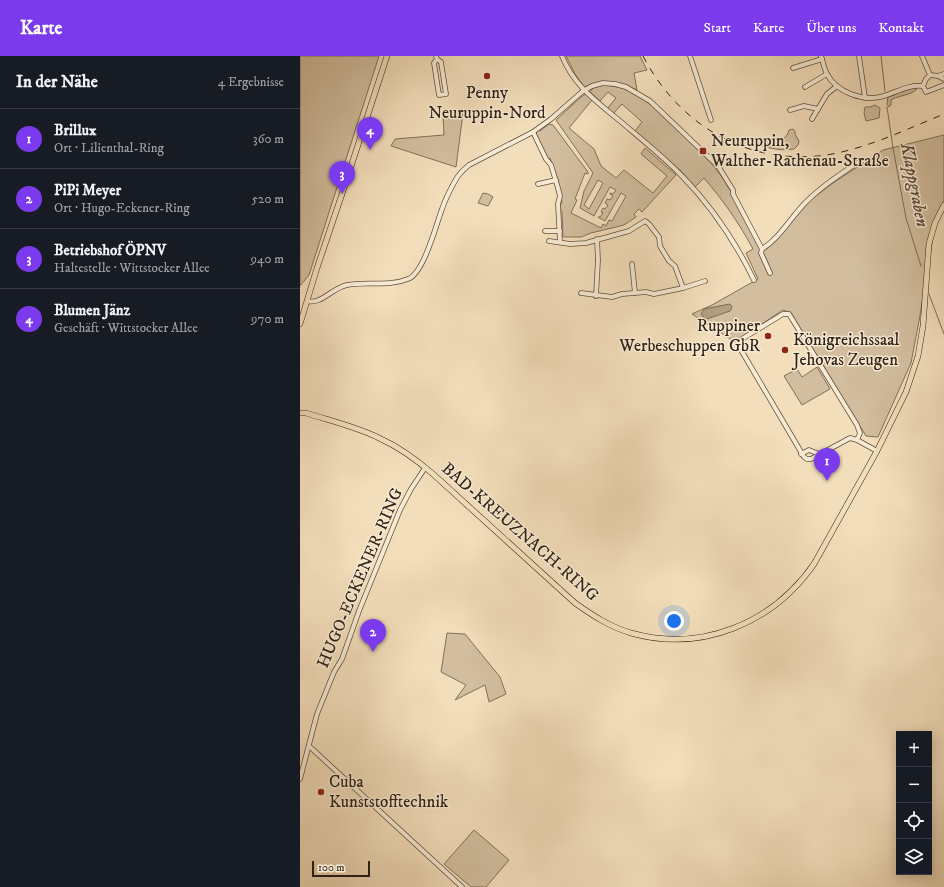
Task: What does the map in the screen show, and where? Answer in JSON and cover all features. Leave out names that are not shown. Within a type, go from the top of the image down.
[{"type":"main road","points":[[300,324],[306,301],[387,56]]},
{"type":"main road","name":"BAD-KREUZNACH-RING","points":[[300,413],[353,428],[379,438],[400,450],[425,468],[575,602],[597,618],[631,633],[658,638],[685,639],[711,636],[740,626],[766,613],[788,595],[805,577],[814,564],[876,450],[906,392],[918,356],[929,244],[935,223],[944,204]]},
{"type":"main road","name":"BAD-KREUZNACH-RING","points":[[300,410],[306,414]]},
{"type":"street","points":[[562,56],[570,72],[583,91],[645,142],[680,174],[711,210],[729,235],[754,280]]},
{"type":"street","points":[[690,56],[711,120]]},
{"type":"street","points":[[859,56],[865,98]]},
{"type":"street","points":[[922,56],[930,75]]},
{"type":"street","points":[[793,68],[821,57],[827,74],[837,86],[852,94],[865,98],[882,96],[913,85],[923,86]]},
{"type":"street","points":[[436,58],[441,62],[446,94],[439,95],[434,63],[436,58]]},
{"type":"street","points":[[805,87],[827,74]]},
{"type":"street","points":[[938,76],[944,74]]},
{"type":"street","points":[[930,75],[938,76],[944,79]]},
{"type":"street","points":[[930,75],[926,79],[923,86],[926,92],[944,85]]},
{"type":"street","points":[[306,301],[312,303],[317,302],[337,288],[347,285],[360,283],[383,284],[401,282],[410,279],[418,270],[426,254],[443,207],[458,175],[469,165],[533,132],[574,100],[583,91],[592,86],[603,83],[626,87],[650,101],[718,166],[733,190],[733,194],[762,249],[761,252],[770,273]]},
{"type":"street","points":[[812,118],[827,94],[837,86]]},
{"type":"street","points":[[790,110],[804,106],[818,109]]},
{"type":"street","points":[[533,132],[546,159],[551,165],[560,196],[558,204],[560,242]]},
{"type":"street","points":[[762,249],[775,239],[805,203],[821,188],[857,163]]},
{"type":"street","points":[[538,184],[556,180]]},
{"type":"street","points":[[549,241],[580,244],[629,231],[645,221],[659,237],[660,246],[669,261],[675,266],[682,288]]},
{"type":"street","points":[[545,230],[560,231]]},
{"type":"street","points":[[596,296],[598,267],[597,239]]},
{"type":"street","points":[[632,264],[635,293]]},
{"type":"street","points":[[581,293],[612,297],[622,294],[646,292],[654,294],[705,281]]},
{"type":"street","points":[[857,440],[860,433],[857,426],[789,314],[783,314],[742,340],[740,344],[741,350],[801,454],[807,459],[811,459],[850,438],[876,450]]},
{"type":"street","points":[[801,454],[809,450],[819,454]]},
{"type":"street","name":"HUGO-ECKENER-RING","points":[[300,779],[317,714],[334,672],[342,659],[359,611],[400,510],[411,489],[425,468]]},
{"type":"street","points":[[308,746],[462,887]]},
{"type":"shaded area","points":[[300,56],[379,56],[309,275],[300,286]]},
{"type":"shaded area","points":[[566,56],[640,56],[647,70],[634,73],[637,90],[622,84],[611,82],[584,87],[575,74]]},
{"type":"shaded area","points":[[604,85],[627,90],[645,100],[708,160],[721,175],[737,201],[760,249],[760,253],[769,265],[763,253],[764,249],[777,239],[809,201],[833,183],[883,150],[944,135],[944,202],[936,219],[911,363],[878,437],[866,436],[791,313],[783,310],[735,342],[692,314],[712,305],[758,279],[746,253],[753,249],[730,212],[704,178],[695,187],[681,171],[635,131],[642,122],[622,104],[613,114],[607,109],[616,98],[608,92],[600,101],[590,92],[593,88]]},
{"type":"shaded area","points":[[912,88],[917,89],[911,93],[891,100],[891,105],[889,107],[887,104],[888,97]]},
{"type":"shaded area","points":[[586,94],[592,100],[569,128],[594,149],[601,166],[616,178],[624,170],[653,193],[667,176],[641,154],[645,148],[676,175],[642,212],[639,209],[634,214],[636,217],[624,225],[581,237],[563,237],[562,211],[560,210],[560,204],[562,203],[558,180],[550,158],[547,159],[537,136],[536,133],[539,130],[540,131],[549,124],[553,125],[588,172],[588,174],[585,173],[575,199],[577,200],[571,213],[601,228],[603,224],[606,226],[609,220],[612,221],[626,196],[621,193],[605,221],[598,217],[600,217],[603,213],[601,212],[603,208],[605,209],[608,205],[605,203],[607,199],[610,200],[613,196],[610,193],[613,194],[616,190],[610,187],[594,216],[580,208],[584,191],[593,173],[556,120]],"holes":[[[598,180],[603,183],[589,209],[584,205]]]},
{"type":"shaded area","points":[[875,105],[880,108],[879,118],[866,121],[864,113],[865,107]]},
{"type":"shaded area","points":[[463,113],[456,167],[391,146],[395,139],[444,135],[443,116]]},
{"type":"shaded area","points":[[793,129],[799,141],[798,145],[794,149],[777,149],[747,141],[750,138],[778,141],[787,135],[789,130]]},
{"type":"shaded area","points":[[483,193],[493,197],[488,206],[478,203]]},
{"type":"shaded area","points":[[730,304],[732,307],[730,311],[707,319],[701,314],[704,309]]},
{"type":"shaded area","points":[[817,367],[830,389],[802,405],[784,376],[797,369],[802,377]]},
{"type":"shaded area","points":[[447,633],[465,634],[500,677],[506,694],[489,702],[485,685],[455,700],[466,685],[441,672]]},
{"type":"shaded area","points":[[474,830],[509,860],[486,887],[471,887],[444,864]]},
{"type":"waterway","name":"Klappgraben","points":[[881,56],[885,91]]},
{"type":"waterway","name":"Klappgraben","points":[[887,107],[906,218],[921,266]]},
{"type":"waterway","name":"Klappgraben","points":[[929,294],[944,334]]},
{"type":"railway","points":[[643,56],[658,81],[676,102],[696,121],[718,136],[743,147],[769,154],[797,157],[826,155],[841,152],[886,138],[944,114]]},
{"type":"place","name":"Penny Neuruppin-Nord","points":[[487,76]]},
{"type":"place","name":"Blumen Jänz","points":[[370,150]]},
{"type":"place","name":"Neuruppin, Walther-Rathenau-Straße","points":[[703,151]]},
{"type":"place","name":"Betriebshof ÖPNV","points":[[342,194]]},
{"type":"place","name":"Ruppiner Werbeschuppen GbR","points":[[768,336]]},
{"type":"place","name":"Königreichssaal Jehovas Zeugen","points":[[785,350]]},
{"type":"place","name":"Brillux","points":[[827,481]]},
{"type":"place","name":"PiPi Meyer","points":[[373,652]]},
{"type":"place","name":"Cuba Kunststofftechnik","points":[[321,792]]}]
